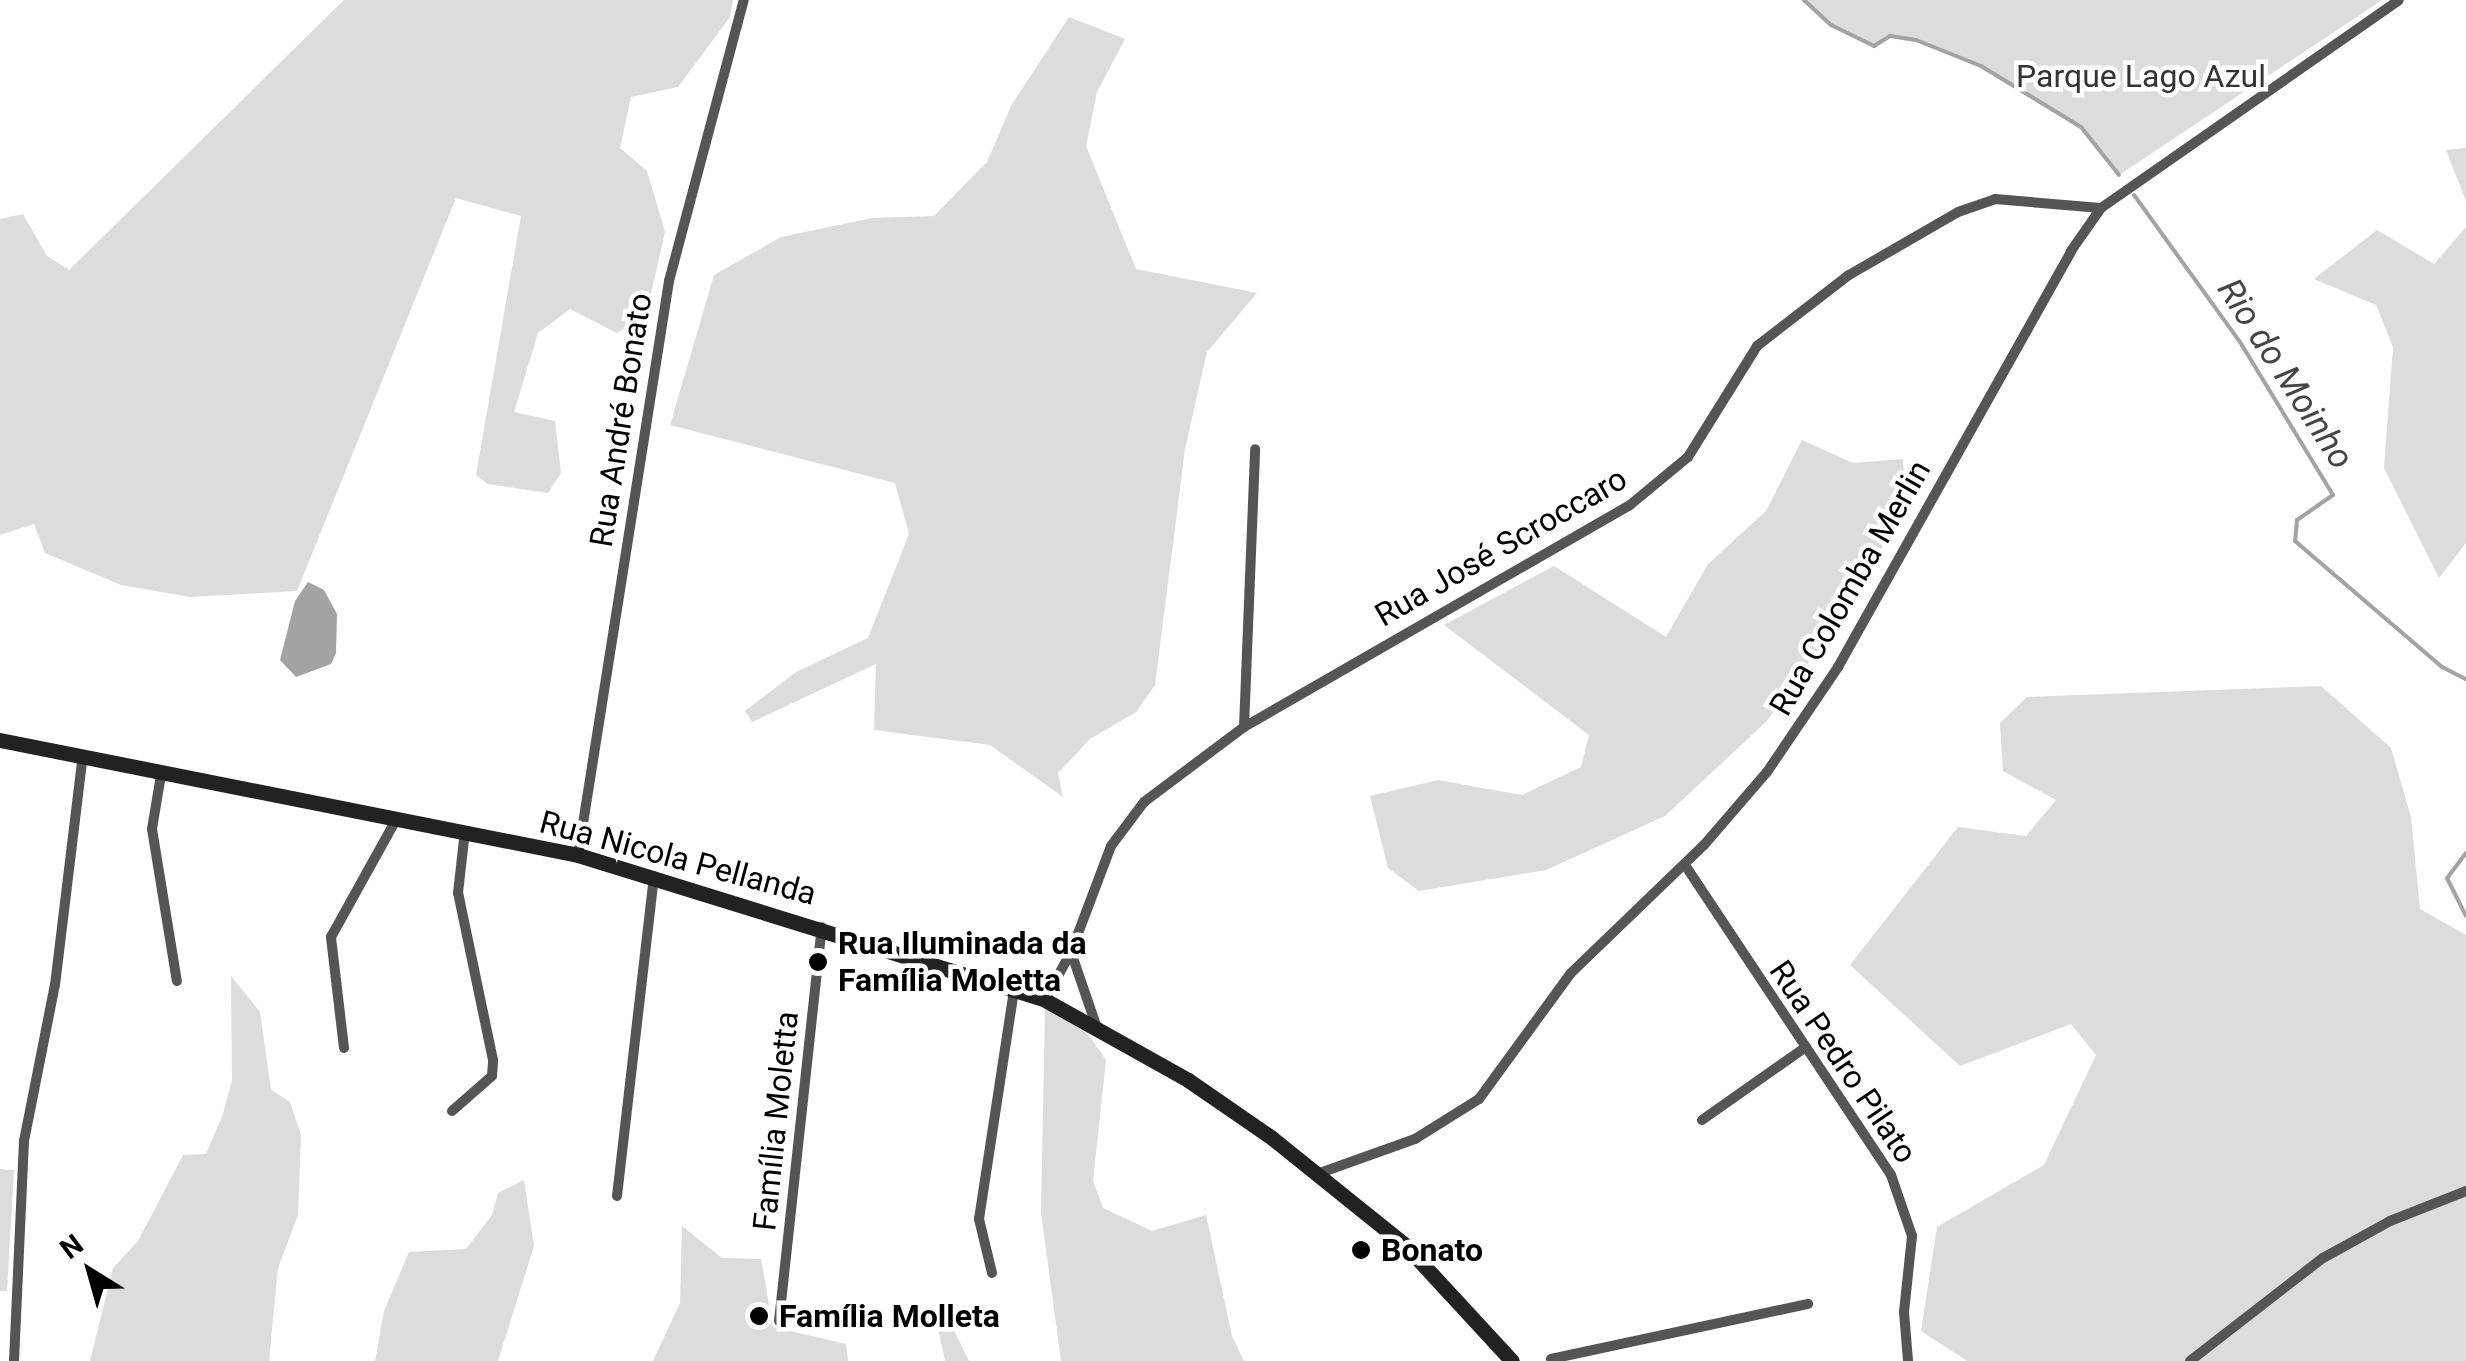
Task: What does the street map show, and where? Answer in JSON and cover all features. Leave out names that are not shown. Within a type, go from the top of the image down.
[{"type":"main road","name":"Rua Nicola Pellanda","points":[[0,740],[82,761],[398,816],[578,856],[822,926],[1045,1000],[1096,1025],[1188,1080],[1317,1174],[1404,1244],[1512,1361]]},
{"type":"street","name":"Rua André Bonato","points":[[578,856],[669,281],[744,0]]},
{"type":"street","name":"Rua Colomba Merlin","points":[[1317,1174],[1415,1139],[1466,1110],[1492,1086],[1572,973],[1685,864],[1767,772],[1830,681],[2071,251],[2101,208],[2399,0]]},
{"type":"street","name":"Rua José Scroccaro","points":[[1045,1000],[1072,952],[1111,846],[1144,802],[1244,727],[1630,504],[1688,457],[1758,346],[1849,275],[1958,212],[1996,199],[2101,208]]},
{"type":"street","points":[[1244,727],[1255,449]]},
{"type":"street","points":[[14,1361],[24,1141],[55,985],[82,761]]},
{"type":"street","points":[[161,775],[152,829],[178,982]]},
{"type":"street","points":[[344,1048],[331,938],[398,816]]},
{"type":"street","points":[[452,1111],[492,1076],[494,1060],[458,893],[465,831]]},
{"type":"street","name":"Rua Pedro Pilato","points":[[1685,864],[1806,1047],[1861,1122],[1905,1209],[1913,1250],[1904,1312],[1908,1361]]},
{"type":"street","points":[[617,1196],[654,875]]},
{"type":"street","name":"Família Moletta","points":[[779,1321],[822,926]]},
{"type":"street","points":[[1072,952],[1096,1025]]},
{"type":"street","points":[[992,1273],[979,1219],[1014,988]]},
{"type":"street","points":[[1702,1120],[1806,1047]]},
{"type":"street","points":[[2190,1361],[2323,1258],[2390,1220],[2466,1191]]},
{"type":"street","points":[[1549,1360],[1808,1304]]},
{"type":"green space","points":[[344,0],[733,0],[730,17],[678,87],[631,97],[620,148],[647,171],[665,232],[646,315],[617,333],[570,309],[538,333],[514,412],[555,421],[561,473],[548,493],[488,484],[476,475],[521,216],[456,198],[297,591],[190,597],[121,585],[45,553],[34,524],[0,535],[0,219],[23,214],[47,256],[69,270]]},
{"type":"green space","name":"Parque Lago Azul","points":[[1804,0],[2382,0],[2119,175],[2081,127],[1981,66],[1916,40],[1891,36],[1874,46],[1831,25]]},
{"type":"green space","points":[[1069,17],[1125,39],[1097,92],[1086,146],[1136,269],[1257,293],[1207,352],[1185,449],[1155,685],[1136,712],[1090,739],[1058,773],[1063,797],[990,745],[874,730],[876,664],[752,722],[745,711],[796,672],[868,638],[909,534],[895,483],[670,425],[714,275],[781,237],[872,218],[934,216],[987,162],[1011,106]]},
{"type":"green space","points":[[2466,148],[2466,201],[2446,150]]},
{"type":"green space","points":[[2466,227],[2466,543],[2439,578],[2384,468],[2393,347],[2376,305],[2314,279],[2377,230],[2434,264]]},
{"type":"green space","points":[[1802,440],[1853,463],[1903,459],[1906,506],[1844,613],[1767,721],[1665,816],[1546,870],[1419,891],[1388,868],[1370,796],[1438,780],[1522,795],[1581,767],[1589,735],[1444,625],[1554,566],[1666,637],[1708,564],[1766,511]]},
{"type":"green space","points":[[2321,686],[2391,748],[2411,817],[2420,909],[2466,935],[2466,1361],[1967,1361],[1921,1331],[1937,1227],[2044,1165],[2096,1055],[2071,1024],[1960,1066],[1850,965],[1958,827],[2026,836],[2056,800],[2003,771],[2000,723],[2027,697]]},
{"type":"green space","points":[[231,976],[260,1012],[271,1090],[290,1102],[301,1135],[298,1215],[278,1268],[269,1361],[90,1361],[113,1268],[138,1241],[183,1155],[206,1154],[223,1114],[232,1080]]},
{"type":"green space","points":[[1045,1009],[1083,1027],[1106,1060],[1093,1181],[1103,1208],[1152,1231],[1206,1215],[1232,1336],[1244,1361],[1061,1361],[1041,1213]]},
{"type":"green space","points":[[0,1169],[14,1170],[7,1291],[0,1291]]},
{"type":"green space","points":[[524,1180],[534,1246],[498,1361],[375,1361],[384,1311],[409,1252],[466,1249],[492,1215],[498,1193]]},
{"type":"green space","points":[[682,1226],[722,1258],[761,1259],[773,1327],[846,1344],[848,1361],[653,1361],[680,1303]]},
{"type":"green space","points":[[950,1322],[969,1361],[945,1361],[937,1323]]},
{"type":"shaded area","points":[[308,582],[324,590],[337,614],[336,653],[331,664],[296,677],[280,660],[295,601]]},
{"type":"waterway","name":"Rio do Moinho","points":[[1804,0],[1831,25],[1874,46],[1890,36],[1916,40],[1981,66],[2081,127],[2119,175]]},
{"type":"waterway","name":"Rio do Moinho","points":[[2134,195],[2240,342],[2333,495],[2297,520],[2295,541],[2442,667],[2466,679]]},
{"type":"waterway","name":"Rio do Moinho","points":[[2466,853],[2447,878],[2466,916]]},
{"type":"place","name":"Rua Iluminada da Família Moletta","points":[[818,962]]},
{"type":"place","name":"Bonato","points":[[1361,1250]]},
{"type":"place","name":"Família Molleta","points":[[759,1316]]}]
